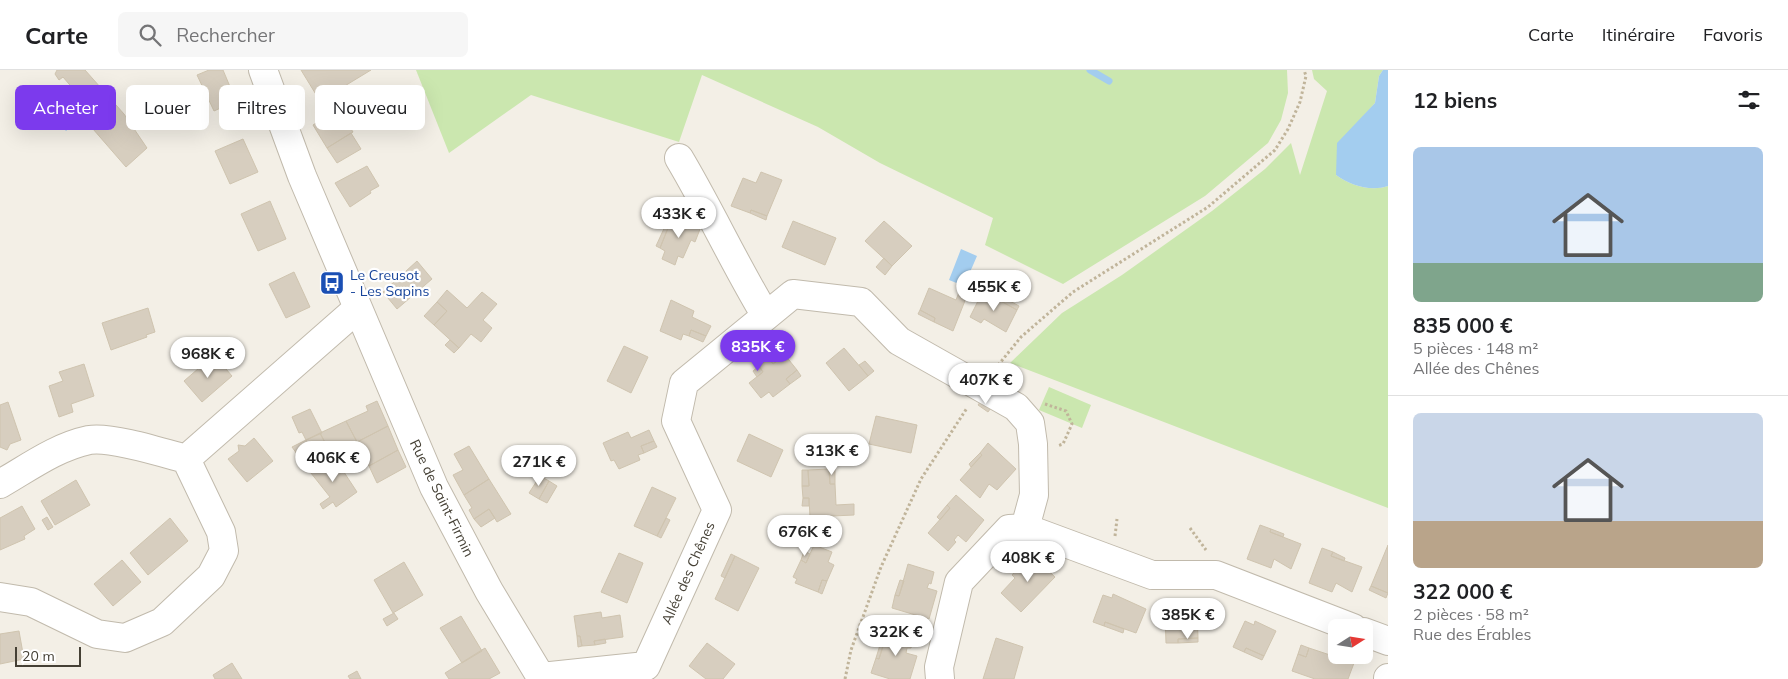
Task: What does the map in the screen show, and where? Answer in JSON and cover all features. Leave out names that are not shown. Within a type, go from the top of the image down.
[{"type":"street","name":"Rue de Saint-Firmin","points":[[263,70],[302,176],[357,309],[434,486],[489,591],[541,678]]},
{"type":"street","points":[[680,158],[712,215],[742,276],[766,316]]},
{"type":"street","name":"Allée des Chênes","points":[[541,678],[654,673],[717,510],[676,421],[684,382],[793,294],[861,302],[899,341],[1016,407],[1030,423],[1034,495],[1025,528]]},
{"type":"street","points":[[186,459],[357,309]]},
{"type":"street","points":[[0,484],[58,450],[91,440],[136,445],[186,459],[220,532],[224,551],[211,576],[162,622],[125,638],[96,634],[31,602],[0,598]]},
{"type":"street","points":[[940,679],[939,667],[959,582],[1009,530],[1025,528],[1152,575],[1216,575],[1330,619]]},
{"type":"street","points":[[1373,635],[1388,641]]},
{"type":"path","points":[[845,679],[851,650],[880,568],[921,479],[981,386],[1021,337],[1073,292],[1208,207],[1275,150],[1288,129],[1300,102],[1306,76],[1304,70]]},
{"type":"green space","points":[[416,70],[1287,70],[1288,93],[1281,120],[1268,143],[1205,196],[1063,284],[985,245],[993,218],[880,163],[818,127],[702,75],[679,142],[531,95],[449,153],[425,93],[425,85],[422,85]]},
{"type":"green space","points":[[1312,70],[1383,70],[1379,76],[1375,103],[1360,120],[1336,175],[1348,182],[1367,188],[1388,186],[1388,508],[1010,363],[1062,313],[1122,275],[1212,211],[1265,169],[1291,143],[1300,175],[1327,91],[1314,79]]},
{"type":"green space","points":[[1049,387],[1091,405],[1082,428],[1039,410]]},
{"type":"water","points":[[1383,70],[1388,70],[1388,186],[1367,188],[1348,182],[1336,175],[1337,143],[1375,103],[1379,76]]},
{"type":"water","points":[[961,249],[977,256],[964,286],[949,280]]},
{"type":"building","points":[[57,70],[85,70],[98,85],[70,85],[63,77],[59,80],[55,74]]},
{"type":"building","points":[[209,70],[223,70],[229,85],[219,85],[219,109],[214,111],[209,100],[209,85],[202,85],[197,75]]},
{"type":"building","points":[[301,70],[371,70],[346,85],[315,85],[315,93]]},
{"type":"building","points":[[116,105],[126,117],[126,130],[135,130],[147,148],[126,167],[94,130],[116,130]]},
{"type":"building","points":[[316,130],[352,130],[353,132],[327,148]]},
{"type":"building","points":[[351,133],[361,149],[337,163],[327,148]]},
{"type":"building","points":[[243,139],[258,172],[230,184],[215,151]]},
{"type":"building","points":[[367,166],[379,186],[350,207],[335,183]]},
{"type":"building","points":[[761,172],[782,180],[767,216],[751,210],[750,213],[731,206],[743,178],[756,183]]},
{"type":"building","points":[[270,201],[286,239],[258,251],[241,214]]},
{"type":"building","points":[[751,210],[767,216],[766,220],[750,213]]},
{"type":"building","points":[[682,216],[702,224],[695,242],[691,240],[683,258],[678,256],[675,265],[662,259],[665,251],[660,248],[670,223],[677,226]]},
{"type":"building","points":[[793,221],[836,238],[825,265],[782,247]]},
{"type":"building","points":[[884,221],[912,246],[892,266],[865,241]]},
{"type":"building","points":[[667,222],[670,223],[660,248],[656,246]]},
{"type":"building","points":[[884,258],[892,266],[885,275],[876,267]]},
{"type":"building","points":[[417,261],[432,279],[397,309],[383,292]]},
{"type":"building","points":[[294,272],[310,307],[286,318],[269,284]]},
{"type":"building","points":[[929,288],[956,300],[960,290],[968,293],[953,331],[934,322],[935,318],[920,310]]},
{"type":"building","points":[[447,290],[467,308],[482,292],[497,304],[483,320],[492,328],[481,342],[471,334],[459,348],[434,325],[447,311],[437,302]]},
{"type":"building","points":[[983,291],[1017,310],[1006,332],[984,319],[981,323],[970,317]]},
{"type":"building","points":[[997,294],[1019,306],[1017,310],[995,298]]},
{"type":"building","points":[[671,300],[694,311],[692,317],[711,326],[706,336],[691,330],[689,336],[683,334],[681,340],[660,331]]},
{"type":"building","points":[[437,302],[447,311],[434,325],[424,316]]},
{"type":"building","points":[[148,308],[155,332],[146,335],[147,337],[111,350],[102,323]]},
{"type":"building","points":[[920,310],[935,318],[934,322],[918,314]]},
{"type":"building","points":[[691,330],[706,336],[703,342],[689,336]]},
{"type":"building","points":[[450,340],[459,348],[454,353],[445,345]]},
{"type":"building","points":[[624,346],[648,357],[631,393],[607,381]]},
{"type":"building","points":[[844,348],[868,376],[849,391],[826,363]]},
{"type":"building","points":[[780,350],[785,355],[773,364],[769,358]]},
{"type":"building","points":[[214,355],[232,376],[202,402],[184,381]]},
{"type":"building","points":[[785,355],[797,370],[786,379],[790,384],[773,397],[769,392],[761,398],[749,383],[763,372],[759,366],[769,358],[773,364]]},
{"type":"building","points":[[865,361],[874,371],[868,376],[859,365]]},
{"type":"building","points":[[84,364],[94,396],[71,404],[73,412],[59,417],[49,386],[63,381],[59,372]]},
{"type":"building","points":[[759,366],[763,372],[757,377],[753,371]]},
{"type":"building","points":[[797,370],[801,376],[790,384],[786,379]]},
{"type":"building","points":[[983,398],[993,405],[988,412],[978,405]]},
{"type":"building","points":[[377,401],[388,426],[357,442],[346,421],[368,411],[366,406]]},
{"type":"building","points":[[8,402],[21,440],[10,444],[7,450],[0,447],[0,405]]},
{"type":"building","points":[[310,409],[322,433],[306,440],[302,432],[299,433],[292,417]]},
{"type":"building","points":[[876,416],[917,425],[911,453],[869,444]]},
{"type":"building","points":[[346,421],[357,442],[331,454],[320,433]]},
{"type":"building","points":[[388,426],[398,450],[369,466],[357,442]]},
{"type":"building","points":[[649,430],[654,441],[641,446],[644,453],[638,455],[640,460],[619,469],[614,460],[611,461],[603,443],[628,432],[631,438]]},
{"type":"building","points":[[320,433],[331,454],[321,459],[314,446],[310,448],[306,440]]},
{"type":"building","points":[[749,434],[783,450],[771,477],[737,461]]},
{"type":"building","points":[[254,438],[273,461],[247,482],[228,459],[239,451],[238,445],[245,446]]},
{"type":"building","points":[[306,440],[316,462],[307,468],[292,447]]},
{"type":"building","points":[[654,441],[657,447],[644,453],[641,446]]},
{"type":"building","points":[[988,443],[1016,469],[997,490],[989,484],[980,498],[960,480],[982,455],[980,453]]},
{"type":"building","points":[[469,446],[489,479],[464,495],[453,475],[463,470],[454,454]]},
{"type":"building","points":[[398,450],[406,467],[377,483],[369,466]]},
{"type":"building","points":[[980,453],[982,455],[971,467],[969,464]]},
{"type":"building","points":[[323,458],[330,468],[338,463],[357,492],[336,507],[333,502],[323,509],[320,504],[330,497],[307,468]]},
{"type":"building","points":[[829,469],[830,484],[835,484],[836,505],[854,504],[854,515],[810,517],[809,498],[803,498],[802,486],[809,486],[808,470]]},
{"type":"building","points":[[829,469],[835,469],[835,484],[830,484]]},
{"type":"building","points":[[802,470],[808,470],[809,486],[802,486]]},
{"type":"building","points":[[540,476],[549,481],[539,499],[529,493]]},
{"type":"building","points":[[489,479],[511,514],[497,522],[489,509],[474,519],[469,510],[472,508],[464,495]]},
{"type":"building","points":[[76,480],[90,505],[55,525],[41,501]]},
{"type":"building","points":[[549,481],[557,486],[547,503],[539,499]]},
{"type":"building","points":[[652,487],[676,498],[657,536],[634,526]]},
{"type":"building","points":[[956,495],[984,520],[966,542],[958,535],[954,540],[956,542],[948,551],[928,533],[950,508],[947,505]]},
{"type":"building","points":[[803,498],[809,498],[809,506],[802,506]]},
{"type":"building","points":[[947,505],[950,508],[940,520],[937,517]]},
{"type":"building","points":[[22,506],[35,529],[24,536],[25,539],[0,550],[0,518]]},
{"type":"building","points":[[489,509],[495,518],[481,527],[474,519]]},
{"type":"building","points":[[47,517],[53,527],[48,530],[42,520]]},
{"type":"building","points":[[170,518],[188,541],[148,575],[130,553]]},
{"type":"building","points":[[666,518],[670,520],[661,538],[657,536]]},
{"type":"building","points":[[1260,525],[1271,529],[1270,532],[1301,544],[1291,569],[1274,559],[1271,568],[1247,559]]},
{"type":"building","points":[[1271,529],[1284,534],[1283,537],[1270,532]]},
{"type":"building","points":[[814,545],[832,552],[828,562],[834,565],[827,581],[822,580],[818,592],[795,583],[797,579],[793,577],[801,560],[806,563]]},
{"type":"building","points":[[1388,545],[1388,593],[1371,586]]},
{"type":"building","points":[[1322,548],[1333,552],[1331,556],[1362,567],[1352,592],[1336,583],[1332,592],[1309,583]]},
{"type":"building","points":[[804,551],[810,554],[806,563],[801,560]]},
{"type":"building","points":[[1333,552],[1345,558],[1344,561],[1331,556]]},
{"type":"building","points":[[619,553],[643,563],[627,603],[601,592]]},
{"type":"building","points":[[731,554],[735,556],[725,578],[721,576]]},
{"type":"building","points":[[1031,554],[1055,577],[1021,612],[1001,593],[1015,578],[1012,575]]},
{"type":"building","points":[[735,556],[759,568],[738,611],[715,599]]},
{"type":"building","points":[[122,560],[141,582],[113,606],[94,584]]},
{"type":"building","points":[[404,562],[423,595],[393,613],[374,580]]},
{"type":"building","points":[[908,564],[934,572],[931,584],[929,583],[927,588],[937,591],[929,619],[892,608],[895,595],[899,596]]},
{"type":"building","points":[[822,580],[827,581],[822,594],[818,592]]},
{"type":"building","points":[[900,580],[904,581],[899,596],[895,595]]},
{"type":"building","points":[[1371,586],[1388,593],[1386,598],[1369,590]]},
{"type":"building","points":[[1113,594],[1146,609],[1136,633],[1105,622],[1104,626],[1093,622],[1103,595],[1112,598]]},
{"type":"building","points":[[1197,609],[1198,638],[1178,639],[1178,643],[1166,643],[1165,615],[1175,614],[1174,610]]},
{"type":"building","points":[[601,612],[602,618],[620,615],[623,637],[594,641],[595,645],[582,646],[580,636],[577,636],[574,616]]},
{"type":"building","points":[[394,613],[398,619],[387,626],[383,619]]},
{"type":"building","points":[[461,616],[482,651],[462,663],[440,628]]},
{"type":"building","points":[[1245,621],[1254,625],[1255,621],[1276,631],[1264,656],[1246,648],[1244,652],[1233,647]]},
{"type":"building","points":[[1105,622],[1124,629],[1123,633],[1104,626]]},
{"type":"building","points":[[888,630],[914,636],[911,648],[907,648],[906,653],[917,656],[910,679],[890,679],[871,673],[876,658],[879,659]]},
{"type":"building","points":[[19,631],[24,659],[0,664],[0,634]]},
{"type":"building","points":[[577,636],[580,636],[582,646],[578,647]]},
{"type":"building","points":[[996,638],[1023,647],[1014,679],[983,679]]},
{"type":"building","points":[[1198,638],[1198,642],[1178,643],[1178,639]]},
{"type":"building","points":[[605,639],[606,643],[595,645],[594,641]]},
{"type":"building","points":[[707,643],[735,664],[723,679],[706,679],[689,666]]},
{"type":"building","points":[[880,645],[883,646],[879,659],[876,658]]},
{"type":"building","points":[[1301,645],[1309,648],[1306,657],[1298,654]]},
{"type":"building","points":[[485,648],[500,673],[489,679],[449,679],[445,673]]},
{"type":"building","points":[[1246,648],[1264,656],[1262,660],[1244,652]]},
{"type":"building","points":[[1309,648],[1328,654],[1328,664],[1354,664],[1348,679],[1315,679],[1292,671],[1298,654],[1306,657]]},
{"type":"building","points":[[232,663],[242,679],[215,679],[213,675]]},
{"type":"building","points":[[357,671],[361,679],[350,679],[348,676]]},
{"type":"waterway","points":[[1090,70],[1109,81]]},
{"type":"place","name":"Le Creusot - Les Sapins","points":[[332,283]]}]
